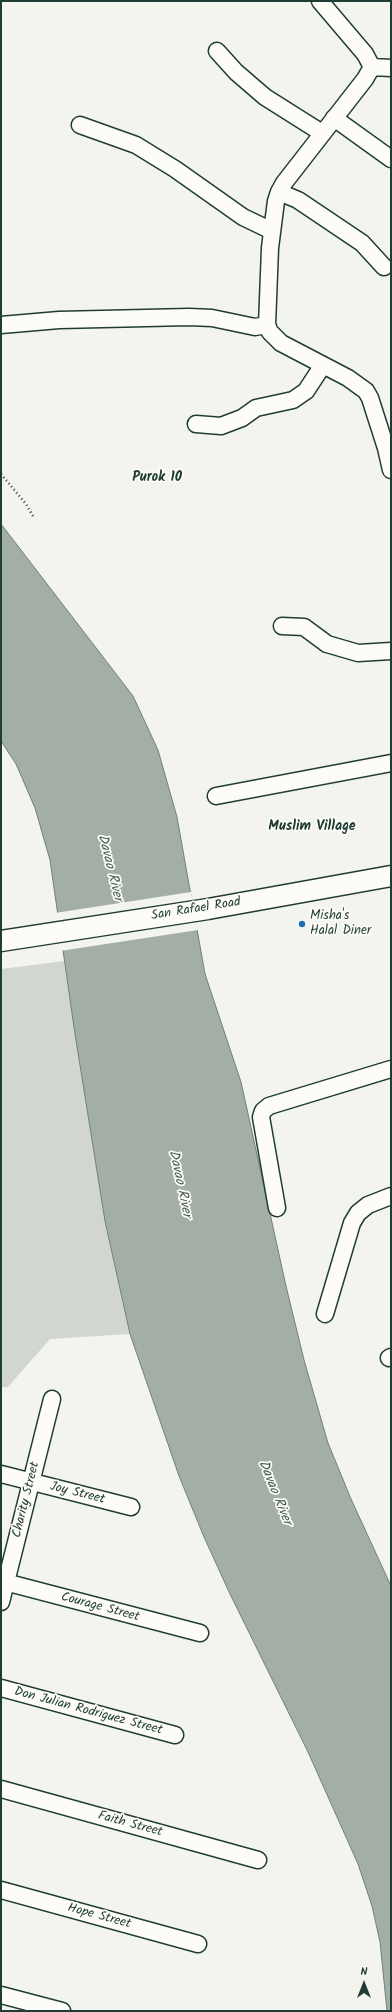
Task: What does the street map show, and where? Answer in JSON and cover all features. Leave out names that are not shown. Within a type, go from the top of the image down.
[{"type":"main road","name":"San Rafael Road","points":[[1,940],[208,909],[391,876]]},
{"type":"street","points":[[320,1],[365,54],[372,67]]},
{"type":"street","points":[[217,51],[236,72],[265,97],[322,134]]},
{"type":"street","points":[[372,67],[391,68]]},
{"type":"street","points":[[372,67],[365,79],[279,192],[272,231],[266,316],[267,325],[270,332],[281,343],[348,378],[366,391],[370,398],[390,459]]},
{"type":"street","points":[[334,118],[391,159]]},
{"type":"street","points":[[80,125],[136,145],[175,169],[243,217],[272,231]]},
{"type":"street","points":[[279,192],[298,200],[362,243],[384,267]]},
{"type":"street","points":[[1,325],[59,320],[189,317],[212,318],[255,326],[267,325]]},
{"type":"street","points":[[196,424],[221,426],[242,418],[256,408],[293,400],[306,391],[323,365]]},
{"type":"street","points":[[282,626],[304,627],[327,644],[358,653],[391,651]]},
{"type":"street","points":[[216,796],[391,763]]},
{"type":"street","points":[[277,1208],[262,1117],[263,1110],[269,1106],[391,1068]]},
{"type":"street","points":[[325,1314],[352,1223],[358,1213],[368,1205],[391,1196]]},
{"type":"street","name":"Charity Street","points":[[1,1602],[4,1582],[32,1482],[52,1399]]},
{"type":"street","name":"Joy Street","points":[[1,1474],[130,1507]]},
{"type":"street","name":"Courage Street","points":[[4,1582],[200,1634]]},
{"type":"street","name":"Don Julian Rodriguez Street","points":[[1,1688],[175,1735]]},
{"type":"street","name":"Faith Street","points":[[1,1789],[258,1860]]},
{"type":"street","name":"Hope Street","points":[[1,1890],[198,1944]]},
{"type":"street","points":[[1,1995],[62,2011]]},
{"type":"path","points":[[1,474],[26,504],[33,516]]},
{"type":"shaded area","points":[[64,961],[105,1221],[130,1334],[50,1339],[8,1387],[1,1387],[1,969]]},
{"type":"water","name":"Davao River","points":[[1,524],[133,696],[158,750],[177,817],[205,974],[241,1082],[304,1360],[328,1443],[351,1499],[391,1586],[391,2011],[387,2011],[380,1942],[372,1906],[358,1864],[308,1752],[230,1594],[204,1537],[179,1476],[130,1334],[105,1221],[75,1034],[50,860],[35,808],[16,764],[1,741]]},
{"type":"pier","points":[[191,892],[198,930],[60,951],[55,913]]},
{"type":"place","name":"Misha's Halal Diner","points":[[302,924]]},
{"type":"district","name":"Purok 10","points":[[157,479]]},
{"type":"district","name":"Muslim Village","points":[[312,828]]}]
